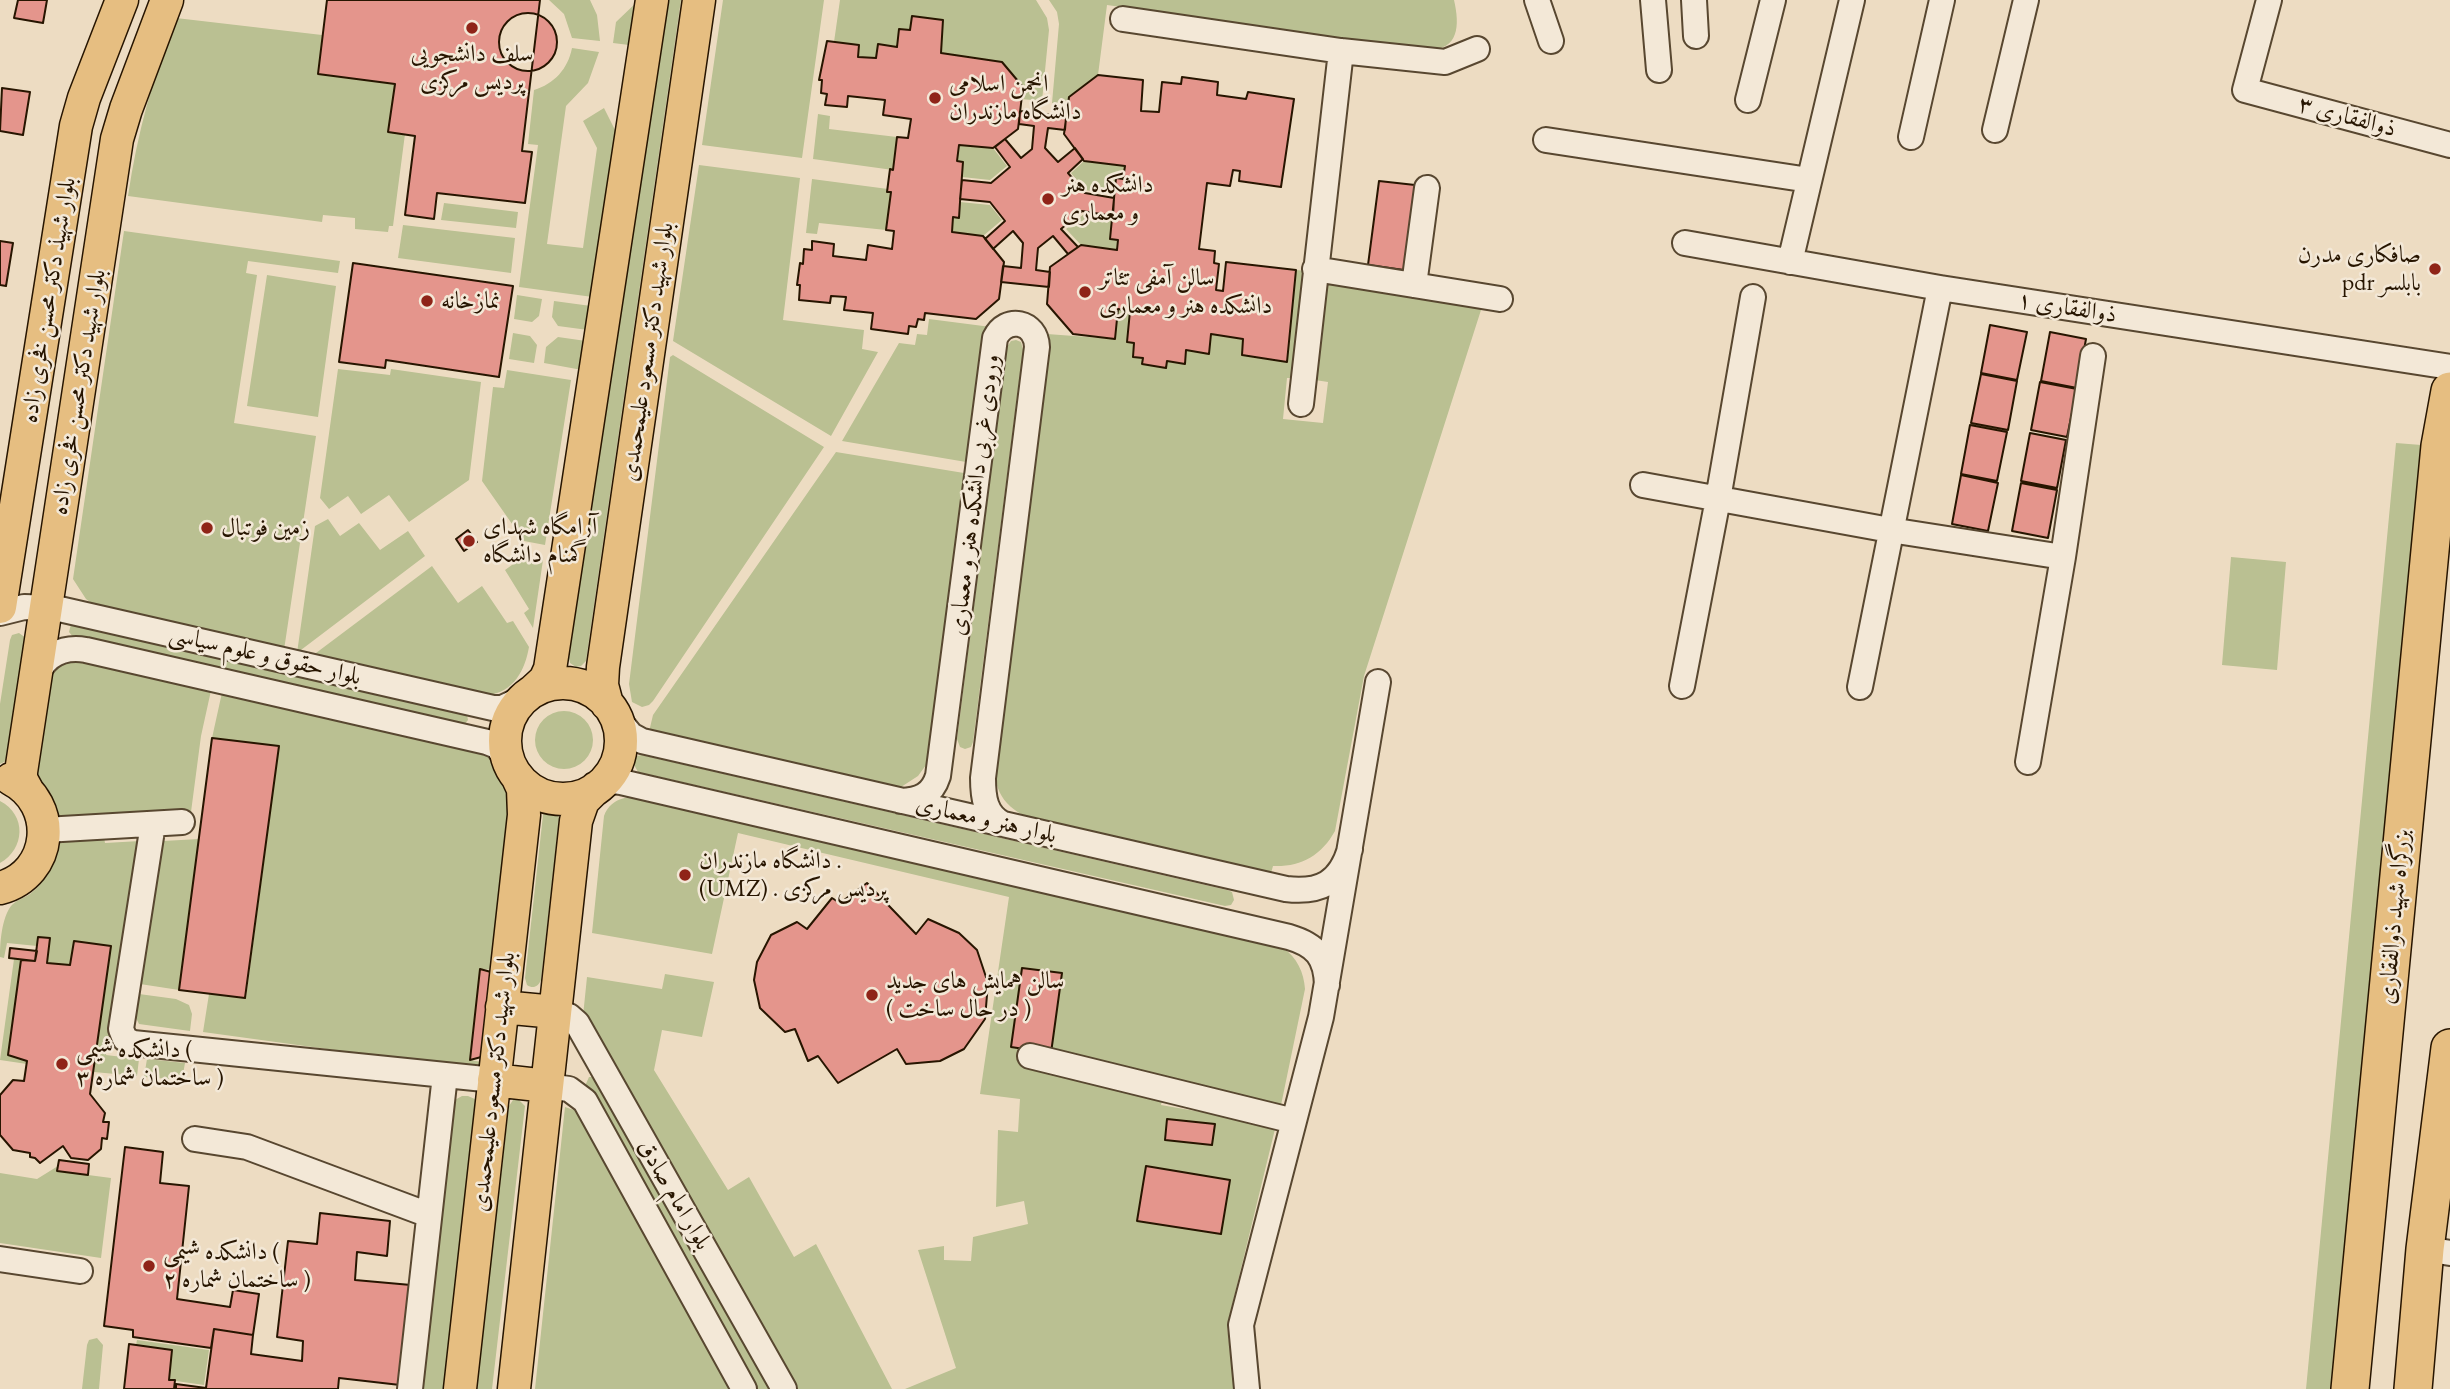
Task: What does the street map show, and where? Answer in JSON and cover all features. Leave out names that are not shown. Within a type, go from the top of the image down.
[{"type":"highway","name":"بزرگراه شهید ذوالفقاری","points":[[2350,1389],[2440,446],[2450,391]]},
{"type":"highway","points":[[2413,1389],[2437,1251],[2450,1048]]},
{"type":"main road","name":"بلوار شهیذ دکتر محسن فخری زاده","points":[[0,607],[76,126],[122,0]]},
{"type":"main road","name":"بلوار شهید دکتر محسن فخری زاده","points":[[45,830],[38,805],[14,783],[20,775],[117,139],[167,0]]},
{"type":"main road","name":"بلوار شهید دکتر مسعود علیمحمدی","points":[[530,694],[545,680],[550,669],[652,0]]},
{"type":"main road","name":"بلوار شهید دکتر مسعود علیمحمدی","points":[[611,709],[602,685],[603,667],[699,0]]},
{"type":"main road","points":[[514,1389],[577,817],[583,801],[599,786],[613,769],[620,752],[620,732],[611,709],[593,691],[569,683],[550,685],[530,694],[515,710],[507,727],[506,746],[514,770],[530,789],[554,798],[573,798],[599,786]]},
{"type":"main road","name":"بلوار شهید دکتر مسعود علیمحمدی","points":[[460,1389],[524,810],[523,789],[514,770]]},
{"type":"main road","points":[[5,888],[26,875],[37,860],[44,842],[45,830]]},
{"type":"main road","points":[[502,1007],[555,1013]]},
{"type":"main road","points":[[494,1080],[547,1086]]},
{"type":"street","points":[[1537,0],[1551,41]]},
{"type":"street","points":[[1653,0],[1660,70]]},
{"type":"street","points":[[1693,0],[1696,36]]},
{"type":"street","points":[[1748,100],[1773,0]]},
{"type":"street","points":[[1790,262],[1852,0]]},
{"type":"street","points":[[1911,137],[1942,0]]},
{"type":"street","points":[[1995,130],[2026,0]]},
{"type":"street","name":"ذوالفقاری ۳","points":[[2269,0],[2245,90],[2450,145]]},
{"type":"street","points":[[1123,19],[1341,51],[1446,62],[1477,49]]},
{"type":"street","points":[[1301,404],[1341,51]]},
{"type":"street","points":[[1546,140],[1809,180]]},
{"type":"street","points":[[1414,285],[1427,188]]},
{"type":"street","name":"ذوالفقاری ۱","points":[[1685,243],[1940,288],[2450,367]]},
{"type":"street","points":[[1315,269],[1500,299]]},
{"type":"street","points":[[1860,687],[1940,288]]},
{"type":"street","points":[[1682,686],[1753,297]]},
{"type":"street","name":"ورودی غربی دانشکده هنر و معماری","points":[[901,801],[924,797],[933,788],[938,776],[995,338],[1003,327],[1023,324],[1034,333],[1037,346],[983,778],[983,795],[988,810],[996,821],[1003,824]]},
{"type":"street","points":[[2028,762],[2063,557],[2093,356]]},
{"type":"street","points":[[1643,485],[1891,530],[2063,557]]},
{"type":"street","name":"بلوار حقوق و علوم سیاسی","points":[[0,613],[24,607],[46,607],[489,707],[502,708],[530,694]]},
{"type":"street","name":"بلوار حقوق و علوم سیاسی","points":[[35,680],[43,663],[52,655],[70,649],[86,650],[487,742],[497,746],[514,770]]},
{"type":"street","points":[[1247,1389],[1241,1325],[1327,985],[1378,682]]},
{"type":"street","name":"بلوار هنر و معماری","points":[[611,709],[631,735],[642,741],[1300,891],[1322,887],[1334,879],[1343,867],[1350,849]]},
{"type":"street","name":"بلوار هنر و معماری","points":[[599,786],[612,781],[621,782],[1289,937],[1305,943],[1317,952],[1325,965],[1327,985]]},
{"type":"street","points":[[45,830],[182,822]]},
{"type":"street","points":[[153,824],[121,1029],[125,1040],[133,1043],[494,1080]]},
{"type":"street","name":"بلوار امام صادق","points":[[555,1013],[569,1016],[577,1023],[784,1389]]},
{"type":"street","points":[[1030,1056],[1294,1121]]},
{"type":"street","points":[[410,1389],[445,1075]]},
{"type":"street","name":"بلوار امام صادق","points":[[547,1086],[569,1089],[585,1101],[744,1389]]},
{"type":"street","points":[[195,1139],[247,1147],[429,1214]]},
{"type":"street","points":[[0,1259],[80,1271]]},
{"type":"green space","points":[[549,0],[590,0],[597,15],[600,41],[572,38],[564,14]]},
{"type":"green space","points":[[639,0],[637,46],[613,43],[616,22]]},
{"type":"green space","points":[[666,0],[681,0],[586,661],[576,667],[570,663],[569,658]]},
{"type":"green space","points":[[723,0],[824,0],[802,158],[702,145]]},
{"type":"green space","points":[[840,0],[1036,0],[1047,18],[1049,30],[1042,101],[1021,99],[1023,87],[1002,62],[941,53],[943,20],[912,16],[910,30],[899,29],[897,47],[878,45],[876,58],[858,57],[859,45],[834,42]]},
{"type":"green space","points":[[1049,0],[1454,0],[1457,19],[1455,35],[1451,41],[1437,49],[1426,50],[1107,5],[1098,75],[1069,97],[1068,104],[1052,103],[1059,24],[1057,12]]},
{"type":"green space","points":[[176,18],[322,35],[318,74],[395,84],[388,132],[405,134],[393,226],[389,226],[388,232],[355,229],[355,218],[323,215],[322,222],[128,196],[147,106]]},
{"type":"green space","points":[[572,48],[599,52],[588,83],[566,106],[547,244],[583,248],[597,148],[583,121],[604,108],[622,144],[600,298],[519,287],[538,145],[528,144],[534,90],[559,75]]},
{"type":"green space","points":[[818,114],[830,116],[829,129],[897,137],[893,170],[813,159]]},
{"type":"green space","points":[[959,145],[993,148],[1007,166],[990,180],[962,177],[963,162],[957,161]]},
{"type":"green space","points":[[1084,161],[1125,166],[1123,179],[1115,195],[1085,190],[1071,173]]},
{"type":"green space","points":[[699,165],[800,178],[783,320],[864,330],[862,349],[878,352],[831,436],[673,341]]},
{"type":"green space","points":[[812,179],[888,189],[888,192],[891,192],[886,230],[819,223],[817,234],[806,233]]},
{"type":"green space","points":[[960,202],[990,205],[1002,220],[983,236],[952,232],[953,217],[959,218]]},
{"type":"green space","points":[[444,203],[518,212],[516,228],[441,220]]},
{"type":"green space","points":[[1084,214],[1112,219],[1110,239],[1118,240],[1117,250],[1081,245],[1066,229]]},
{"type":"green space","points":[[403,225],[515,238],[511,273],[398,258]]},
{"type":"green space","points":[[124,231],[340,261],[338,273],[248,261],[246,273],[257,275],[234,423],[316,436],[284,650],[94,605],[86,599],[73,579]]},
{"type":"green space","points":[[1296,270],[1307,271],[1296,378],[1287,378],[1283,419],[1323,423],[1328,382],[1315,380],[1327,281],[1480,305],[1481,310],[1364,676],[1335,831],[1317,853],[1301,862],[1273,866],[1271,873],[1034,820],[1023,815],[1002,796],[995,779],[992,757],[1047,334],[1115,339],[1118,309],[1130,311],[1127,342],[1134,343],[1133,356],[1143,358],[1142,364],[1165,368],[1167,361],[1185,363],[1186,350],[1209,354],[1211,334],[1243,339],[1242,355],[1287,361]]},
{"type":"green space","points":[[267,275],[336,286],[318,417],[247,406]]},
{"type":"green space","points":[[517,295],[542,299],[539,316],[532,322],[514,319]]},
{"type":"green space","points":[[554,301],[591,306],[588,330],[558,326],[552,317]]},
{"type":"green space","points":[[929,319],[991,327],[972,463],[842,441],[899,343],[915,345],[917,334],[927,335]]},
{"type":"green space","points":[[513,333],[530,336],[537,345],[534,363],[509,359]]},
{"type":"green space","points":[[558,337],[586,341],[582,370],[544,363],[546,347]]},
{"type":"green space","points":[[1011,341],[1021,342],[1023,350],[973,742],[971,747],[965,749],[960,747],[957,739],[1007,347]]},
{"type":"green space","points":[[673,355],[824,447],[653,701],[642,707],[632,702],[629,684],[670,357]]},
{"type":"green space","points":[[338,369],[390,375],[391,369],[481,382],[469,480],[409,522],[389,495],[361,514],[348,496],[329,509],[320,498]]},
{"type":"green space","points":[[507,370],[571,380],[545,545],[524,541],[482,481],[493,387],[504,388]]},
{"type":"green space","points":[[2396,443],[2434,446],[2338,1389],[2306,1389]]},
{"type":"green space","points":[[836,452],[970,474],[929,761],[918,776],[898,789],[648,736],[653,715]]},
{"type":"green space","points":[[328,519],[340,536],[359,523],[380,550],[408,531],[425,556],[297,653],[315,526]]},
{"type":"green space","points":[[523,557],[543,560],[533,628],[524,613],[529,609],[505,570]]},
{"type":"green space","points":[[2231,557],[2286,562],[2277,670],[2222,665]]},
{"type":"green space","points":[[432,566],[458,603],[482,586],[507,623],[513,621],[529,647],[525,664],[511,685],[488,695],[312,656]]},
{"type":"green space","points":[[71,624],[467,715],[468,720],[463,726],[74,638],[69,632]]},
{"type":"green space","points":[[19,633],[26,638],[8,760],[0,764],[0,704],[10,640],[12,635]]},
{"type":"green space","points":[[75,659],[212,686],[201,736],[191,812],[60,820],[50,792],[34,772],[49,674],[60,665]]},
{"type":"green space","points":[[223,688],[480,745],[511,776],[498,970],[480,969],[470,1060],[488,1063],[487,1071],[203,1032],[209,994],[246,998],[279,747],[212,738]]},
{"type":"green space","points":[[564,711],[580,716],[588,724],[593,740],[588,756],[580,764],[564,769],[548,764],[540,756],[535,740],[540,724],[548,716]]},
{"type":"green space","points":[[637,756],[1227,890],[1232,892],[1234,900],[1231,905],[1225,906],[638,772],[633,763]]},
{"type":"green space","points":[[650,795],[1283,948],[1292,956],[1301,971],[1305,989],[1280,1110],[1163,1096],[1161,1105],[1276,1125],[1227,1326],[1235,1389],[905,1389],[956,1368],[918,1250],[944,1246],[944,1260],[971,1261],[973,1237],[1028,1224],[1024,1201],[996,1207],[998,1130],[1018,1132],[1020,1099],[980,1094],[1009,897],[738,833],[712,954],[592,933],[604,816],[607,809],[617,801]]},
{"type":"green space","points":[[0,801],[15,815],[20,832],[14,849],[0,863]]},
{"type":"green space","points":[[552,809],[558,813],[559,819],[541,980],[537,986],[531,987],[527,985],[525,978],[543,815],[545,811]]},
{"type":"green space","points":[[104,837],[105,843],[140,841],[106,1055],[139,1059],[137,1076],[94,1072],[111,946],[74,941],[70,965],[47,963],[50,939],[38,937],[37,946],[7,943],[4,958],[0,957],[2,930],[8,911],[15,902],[36,889],[47,876],[61,838]]},
{"type":"green space","points":[[199,839],[179,990],[140,984],[163,841]]},
{"type":"green space","points":[[14,959],[21,960],[8,1055],[22,1057],[27,1064],[0,1060]]},
{"type":"green space","points":[[665,974],[714,982],[702,1037],[662,1030],[654,1070],[728,1190],[749,1177],[794,1257],[816,1244],[892,1389],[795,1389],[583,1016],[587,977],[662,989]]},
{"type":"green space","points":[[139,994],[176,999],[189,1005],[192,1014],[190,1031],[139,1024],[135,1016]]},
{"type":"green space","points":[[147,1059],[185,1063],[182,1080],[144,1077]]},
{"type":"green space","points":[[589,1077],[596,1077],[773,1389],[754,1389],[585,1086]]},
{"type":"green space","points":[[462,1096],[477,1100],[452,1389],[418,1389],[453,1101]]},
{"type":"green space","points":[[518,1099],[525,1106],[492,1389],[476,1389],[509,1106],[513,1100]]},
{"type":"green space","points":[[565,1107],[577,1111],[737,1389],[535,1389]]},
{"type":"green space","points":[[58,1166],[58,1171],[111,1178],[101,1258],[0,1243],[0,1173],[37,1179]]},
{"type":"green space","points":[[97,1338],[103,1345],[99,1389],[82,1389],[87,1345],[89,1340]]},
{"type":"green space","points":[[137,1340],[209,1350],[204,1385],[169,1380],[172,1350],[136,1345]]},
{"type":"building","points":[[18,0],[47,0],[43,23],[14,18]]},
{"type":"building","points":[[327,0],[540,0],[522,151],[532,152],[525,203],[437,193],[434,219],[405,215],[415,136],[388,132],[395,84],[318,74]]},
{"type":"building","points":[[528,13],[544,18],[552,26],[557,42],[552,58],[544,66],[528,71],[512,66],[504,58],[499,42],[504,26],[512,18]]},
{"type":"building","points":[[912,16],[943,20],[941,53],[1002,62],[1023,87],[1018,129],[993,148],[959,145],[957,161],[963,162],[959,218],[953,217],[952,232],[983,236],[1004,262],[999,299],[976,319],[925,313],[924,320],[918,319],[916,327],[909,326],[908,334],[871,329],[873,313],[844,310],[846,297],[831,296],[830,303],[799,300],[800,285],[797,285],[804,249],[812,250],[812,241],[834,244],[833,256],[866,260],[868,245],[892,249],[894,231],[886,230],[891,192],[887,192],[890,169],[893,170],[897,137],[908,138],[911,119],[883,115],[885,100],[848,96],[847,107],[825,105],[827,94],[821,93],[822,80],[819,80],[827,41],[859,45],[858,57],[876,58],[878,44],[897,47],[899,29],[910,30]]},
{"type":"building","points":[[1098,75],[1143,80],[1141,111],[1159,112],[1162,82],[1181,84],[1182,77],[1218,82],[1217,95],[1246,99],[1248,92],[1294,99],[1281,187],[1239,181],[1240,171],[1233,170],[1230,186],[1207,183],[1199,249],[1215,251],[1214,263],[1219,264],[1216,290],[1223,291],[1226,262],[1296,270],[1287,362],[1242,355],[1243,339],[1211,334],[1209,354],[1186,350],[1185,364],[1167,361],[1166,368],[1142,364],[1143,358],[1133,357],[1134,343],[1127,342],[1130,311],[1118,309],[1115,339],[1073,334],[1047,304],[1050,267],[1081,245],[1117,250],[1118,240],[1110,239],[1116,178],[1123,179],[1125,166],[1084,161],[1064,134],[1069,97]]},
{"type":"building","points":[[2,88],[30,92],[23,135],[0,131]]},
{"type":"building","points":[[1020,111],[1066,117],[1065,130],[1048,128],[1045,148],[1058,162],[1075,148],[1083,159],[1068,173],[1085,193],[1114,198],[1113,216],[1082,211],[1061,229],[1078,247],[1068,254],[1053,236],[1038,248],[1036,270],[1050,272],[1049,287],[1001,282],[1003,266],[1021,268],[1023,243],[1013,231],[993,249],[985,239],[1005,221],[990,202],[960,199],[962,180],[991,183],[1010,167],[995,147],[1005,139],[1021,158],[1032,149],[1034,126],[1019,124]]},
{"type":"building","points":[[1379,181],[1415,185],[1404,270],[1368,265]]},
{"type":"building","points":[[0,241],[13,243],[6,286],[0,285]]},
{"type":"building","points":[[353,263],[513,286],[499,377],[386,360],[385,368],[339,362]]},
{"type":"building","points":[[1990,325],[2027,332],[2017,380],[1981,373]]},
{"type":"building","points":[[2050,332],[2086,339],[2077,388],[2041,381]]},
{"type":"building","points":[[1981,374],[2017,381],[2008,430],[1971,423]]},
{"type":"building","points":[[2040,382],[2077,389],[2067,437],[2031,430]]},
{"type":"building","points":[[1970,425],[2007,432],[1997,481],[1961,474]]},
{"type":"building","points":[[2030,433],[2066,440],[2057,488],[2021,481]]},
{"type":"building","points":[[1961,475],[1998,483],[1988,531],[1952,524]]},
{"type":"building","points":[[2021,483],[2057,490],[2048,538],[2012,531]]},
{"type":"building","points":[[468,530],[477,542],[464,551],[456,539]]},
{"type":"building","points":[[212,738],[279,746],[245,998],[179,990]]},
{"type":"building","name":"سالن همایش های جدید ( در حال ساخت )","points":[[867,883],[916,934],[928,919],[959,933],[977,950],[988,983],[985,1019],[964,1049],[940,1061],[906,1064],[897,1049],[838,1083],[818,1056],[808,1061],[795,1029],[785,1032],[760,1008],[754,980],[757,962],[771,935],[797,922],[807,929],[832,898],[840,903]]},
{"type":"building","points":[[38,937],[50,938],[47,963],[70,965],[74,941],[111,946],[90,1094],[105,1113],[103,1122],[109,1122],[107,1139],[102,1138],[101,1149],[88,1160],[71,1158],[63,1146],[40,1163],[30,1157],[30,1153],[13,1150],[0,1135],[0,1095],[13,1080],[24,1081],[27,1061],[8,1055],[21,960],[35,961]]},
{"type":"building","points":[[10,948],[37,951],[35,961],[9,958]]},
{"type":"building","points":[[1022,968],[1062,973],[1051,1053],[1011,1047]]},
{"type":"building","points":[[480,969],[491,972],[485,1056],[470,1060]]},
{"type":"building","points":[[1167,1119],[1215,1124],[1212,1145],[1165,1140]]},
{"type":"building","points":[[125,1147],[163,1152],[160,1183],[189,1186],[177,1299],[230,1307],[233,1290],[259,1294],[253,1335],[214,1329],[211,1348],[133,1337],[133,1330],[104,1326]]},
{"type":"building","points":[[59,1160],[89,1164],[88,1175],[57,1171]]},
{"type":"building","points":[[1146,1166],[1230,1180],[1221,1234],[1137,1221]]},
{"type":"building","points":[[320,1213],[390,1221],[387,1256],[357,1252],[355,1280],[411,1285],[400,1385],[339,1378],[338,1389],[176,1389],[176,1384],[206,1388],[214,1329],[253,1335],[251,1354],[302,1361],[303,1341],[277,1337],[288,1241],[317,1244]]},
{"type":"building","points":[[129,1344],[172,1350],[169,1380],[175,1380],[174,1389],[124,1389]]},
{"type":"place","name":"سلف دانشجویی پردیس مرکزی","points":[[472,28]]},
{"type":"place","name":"انجمن اسلامی دانشگاه مازندران","points":[[935,98]]},
{"type":"place","name":"دانشکده هنر و معماری","points":[[1048,199]]},
{"type":"place","name":"صافکاری مدرن pdr بابلسر","points":[[2435,269]]},
{"type":"place","name":"سالن آمفی تئاتر دانشکده هنر و معماری","points":[[1085,292]]},
{"type":"place","name":"نمازخانه","points":[[427,301]]},
{"type":"place","name":"زمین فوتبال","points":[[207,528]]},
{"type":"place","name":"آرامگاه شهدای گمنام دانشگاه","points":[[469,541]]},
{"type":"place","name":"دانشگاه مازندران . (UMZ) . پردیس مرکزی","points":[[685,875]]},
{"type":"place","name":"سالن همایش های جدید ( در حال ساخت )","points":[[872,995]]},
{"type":"place","name":"دانشکده شیمی ( ساختمان شماره ۳ )","points":[[62,1064]]},
{"type":"place","name":"دانشکده شیمی ( ساختمان شماره ۲ )","points":[[149,1266]]}]
